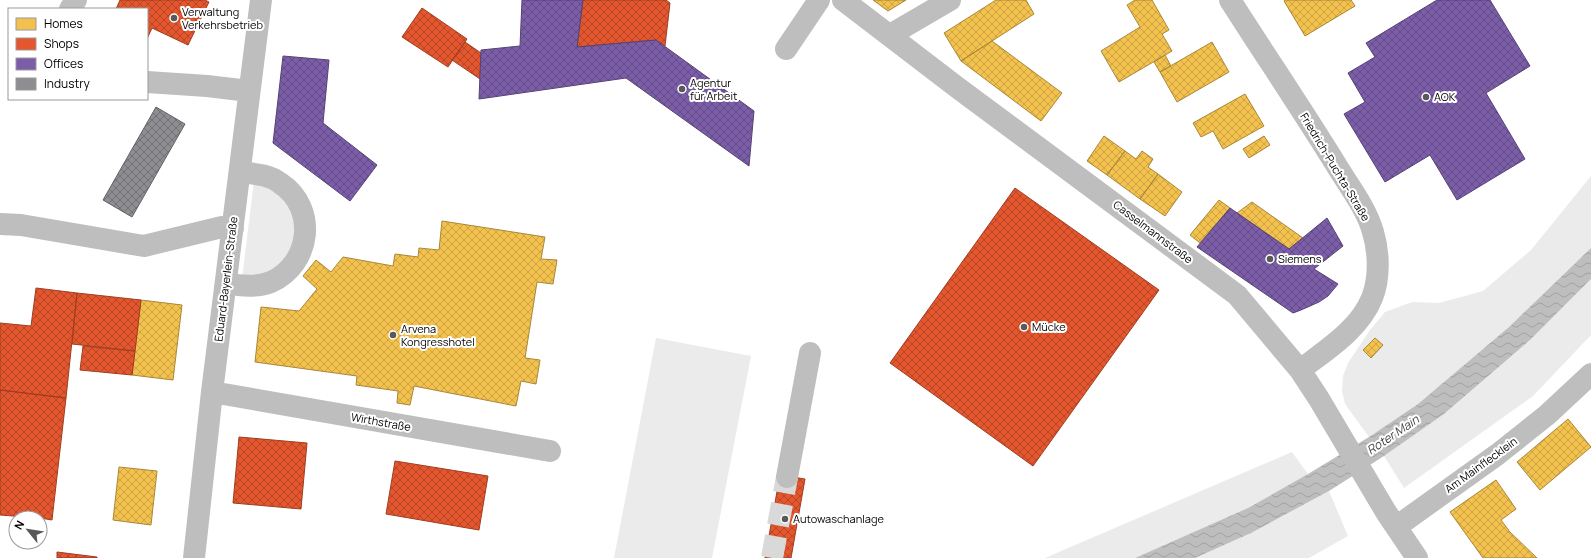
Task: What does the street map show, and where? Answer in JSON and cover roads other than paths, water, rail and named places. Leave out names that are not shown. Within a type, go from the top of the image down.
[{"type":"street","name":"Eduard-Bayerlein-Straße","points":[[194,558],[212,392],[261,0]]},
{"type":"street","points":[[786,49],[819,0]]},
{"type":"street","name":"Casselmannstraße","points":[[844,0],[1237,295],[1300,370],[1396,527]]},
{"type":"street","points":[[890,35],[950,0]]},
{"type":"street","name":"Friedrich-Puchta-Straße","points":[[1230,0],[1317,134],[1365,212],[1373,232],[1378,254],[1374,291],[1365,312],[1343,336],[1300,370]]},
{"type":"street","points":[[148,82],[207,86],[250,92]]},
{"type":"street","points":[[226,283],[252,286],[270,282],[281,276],[298,258],[306,237],[306,222],[304,214],[290,190],[268,177],[259,174],[240,172]]},
{"type":"street","points":[[0,224],[21,225],[144,246],[222,227],[233,228]]},
{"type":"street","points":[[787,476],[810,353]]},
{"type":"street","name":"Am Mainflecklein","points":[[1396,527],[1498,454],[1547,415],[1591,374]]},
{"type":"street","name":"Wirthstraße","points":[[212,392],[550,451]]},
{"type":"street","points":[[1396,527],[1417,558]]},
{"type":"water","name":"Roter Main","points":[[1591,248],[1591,279],[1530,340],[1444,414],[1384,456],[1329,491],[1251,533],[1195,558],[1135,558],[1248,508],[1369,437],[1418,404],[1509,327]]},
{"type":"tunnel","points":[[772,558],[787,477]]},
{"type":"place","name":"Verwaltung Verkehrsbetrieb","points":[[174,18]]},
{"type":"place","name":"Agentur für Arbeit","points":[[682,89]]},
{"type":"place","name":"AOK","points":[[1426,97]]},
{"type":"place","name":"Siemens","points":[[1270,259]]},
{"type":"place","name":"Mücke","points":[[1024,327]]},
{"type":"place","name":"Arvena Kongresshotel","points":[[393,335]]},
{"type":"place","name":"Autowaschanlage","points":[[785,519]]}]
